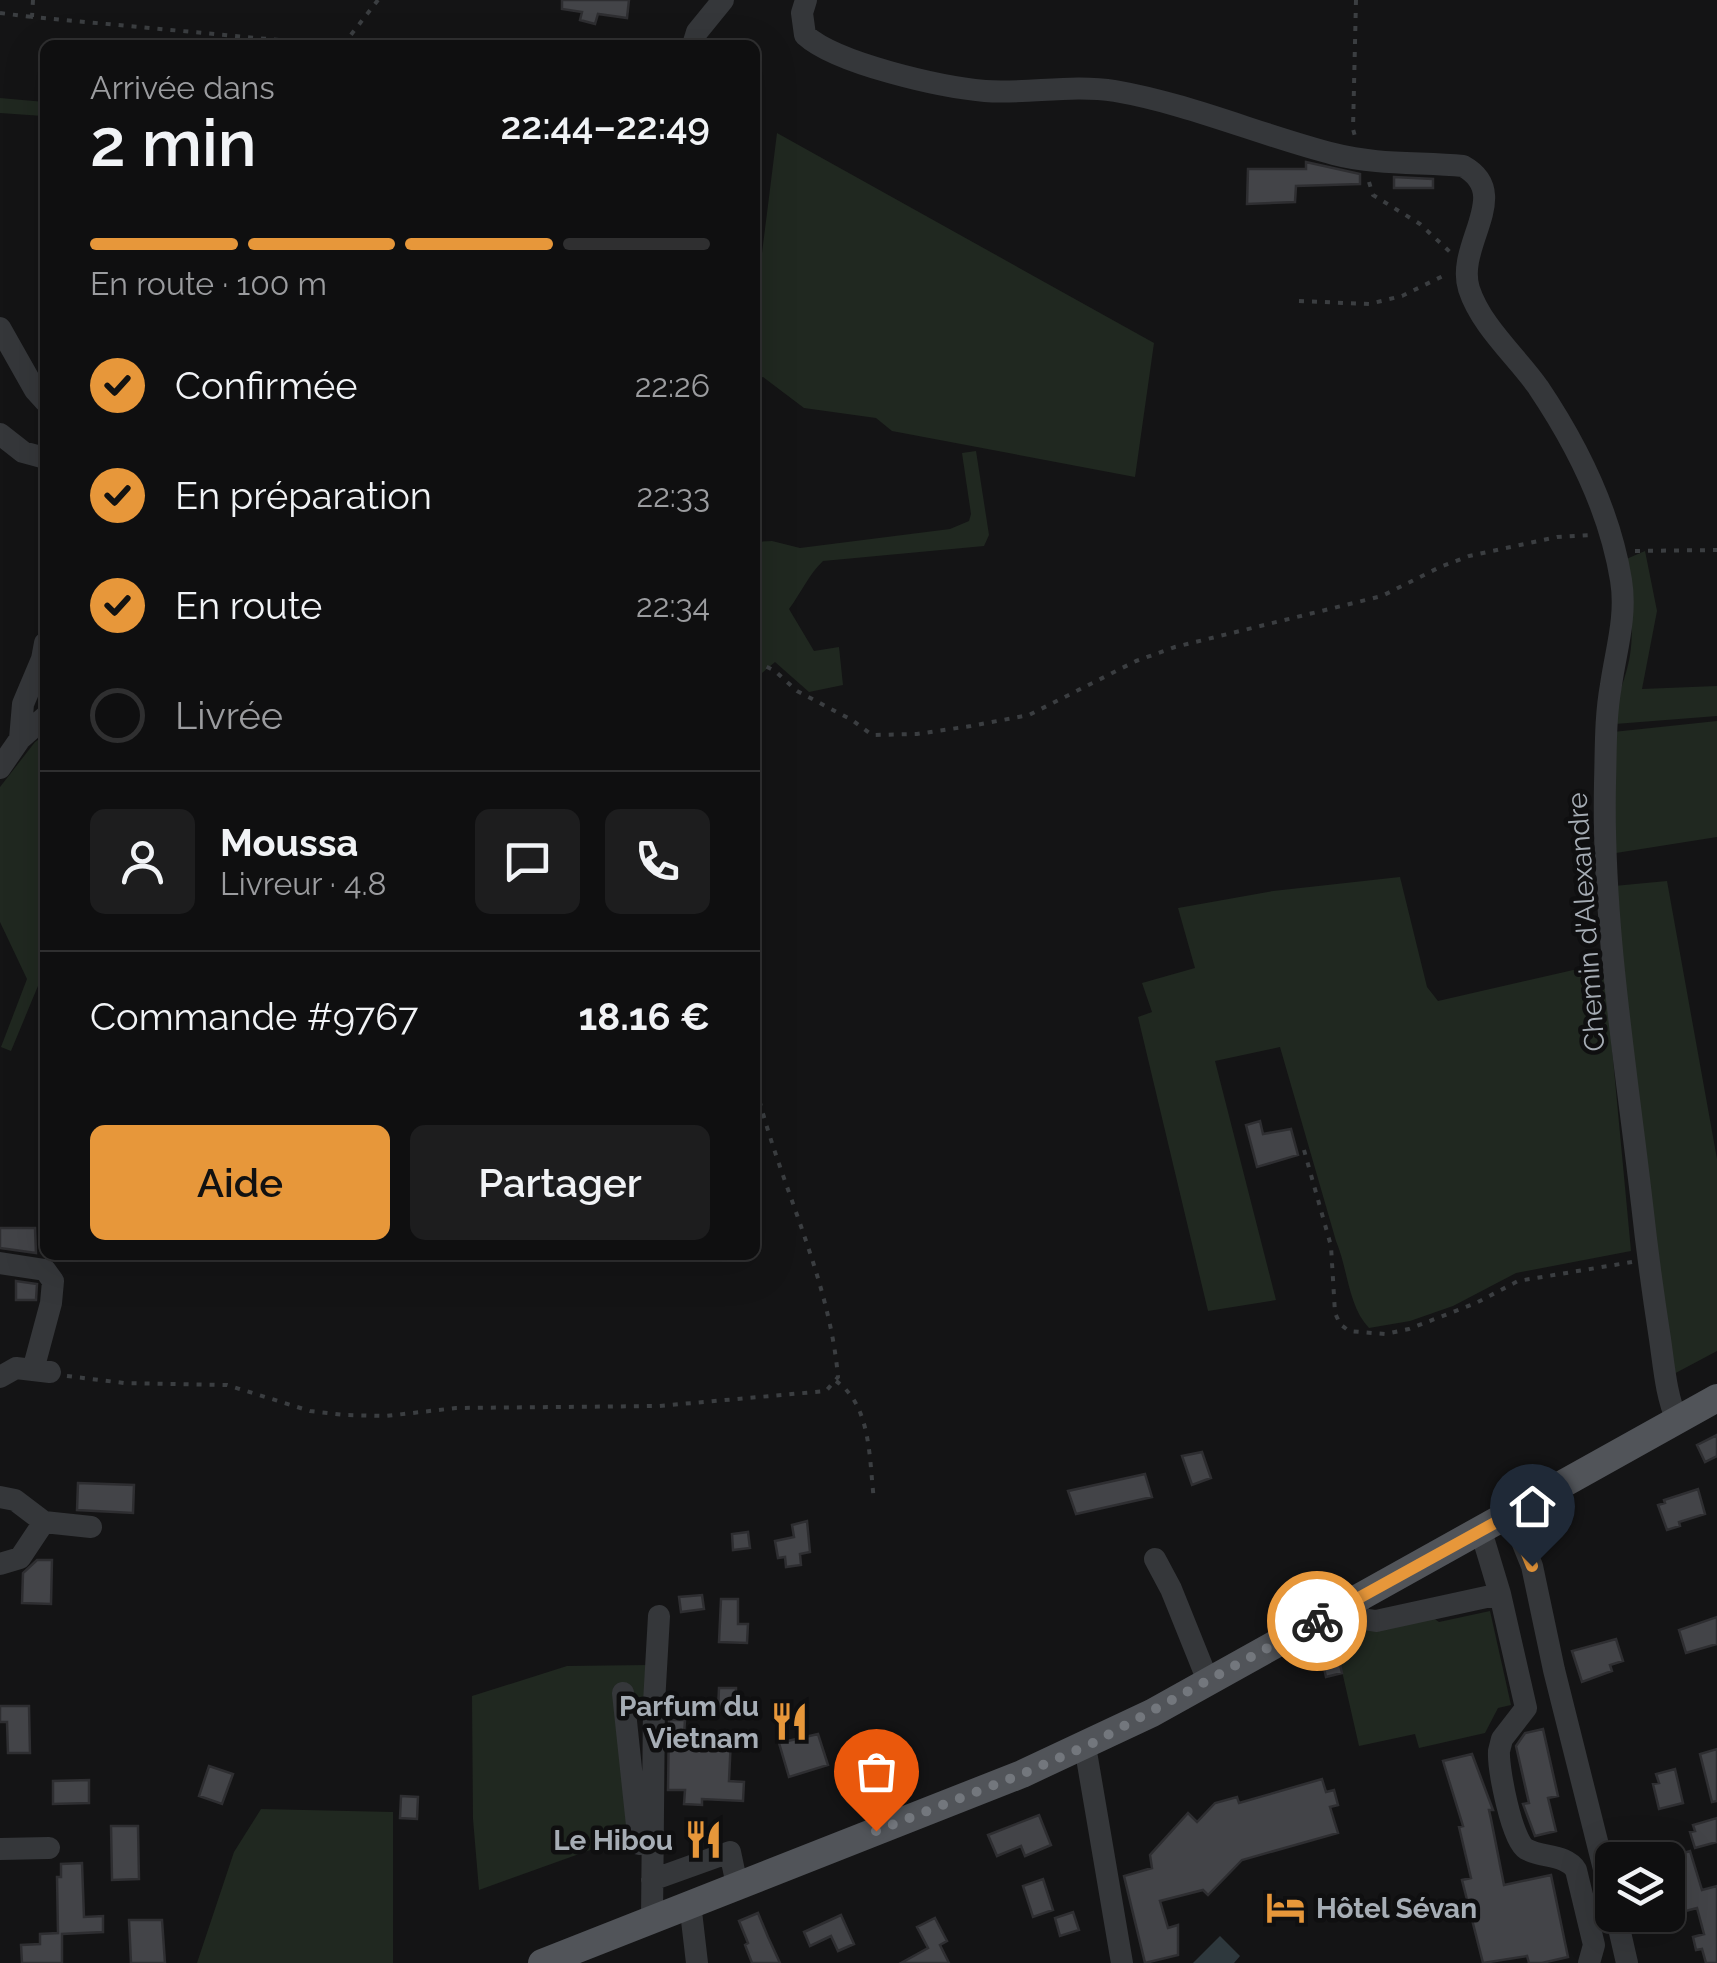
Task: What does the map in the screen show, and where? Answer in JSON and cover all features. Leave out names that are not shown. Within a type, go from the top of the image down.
[{"type":"main road","points":[[542,1963],[1086,1746],[1717,1398]]},
{"type":"main road","points":[[555,1963],[607,1936]]},
{"type":"street","points":[[696,40],[723,0]]},
{"type":"street","points":[[806,0],[802,14],[805,36],[819,48],[859,62],[988,91],[1110,90],[1170,102],[1334,154],[1364,160],[1463,166],[1476,173],[1484,187],[1485,204],[1463,265]]},
{"type":"street","name":"Chemin d'Alexandre","points":[[1463,265],[1482,314],[1539,388],[1588,474],[1623,605],[1606,716],[1606,870],[1648,1259],[1664,1368],[1677,1420]]},
{"type":"street","points":[[0,328],[40,395]]},
{"type":"street","points":[[0,434],[23,452],[40,457]]},
{"type":"street","points":[[20,739],[23,704],[40,664]]},
{"type":"street","points":[[0,768],[20,739],[40,721]]},
{"type":"street","points":[[0,1263],[45,1270],[54,1281],[42,1371],[16,1368],[1,1374]]},
{"type":"street","points":[[0,1497],[15,1500],[44,1522],[91,1527]]},
{"type":"street","points":[[1511,1514],[1532,1566],[1597,1842]]},
{"type":"street","points":[[0,1564],[20,1558],[44,1522]]},
{"type":"street","points":[[1481,1531],[1526,1708],[1502,1739],[1498,1751],[1513,1822],[1521,1846],[1572,1863],[1576,1870],[1594,1945],[1589,1963]]},
{"type":"street","points":[[1155,1559],[1208,1682]]},
{"type":"street","points":[[1350,1602],[1364,1619],[1376,1621],[1500,1594]]},
{"type":"street","points":[[646,1922],[652,1880],[659,1616]]},
{"type":"street","points":[[623,1693],[646,1922]]},
{"type":"street","points":[[1086,1746],[1122,1963]]},
{"type":"street","points":[[0,1849],[49,1848]]},
{"type":"street","points":[[652,1880],[730,1852],[737,1885]]},
{"type":"street","points":[[690,1903],[697,1963]]},
{"type":"street","points":[[1620,1932],[1627,1963]]},
{"type":"path","points":[[32,16],[33,0]]},
{"type":"path","points":[[347,40],[378,0]]},
{"type":"path","points":[[1298,301],[1368,304],[1402,296],[1463,265],[1420,224],[1372,195],[1353,129],[1356,0]]},
{"type":"path","points":[[0,13],[280,40]]},
{"type":"path","points":[[760,663],[775,670],[797,691],[872,735],[971,726],[1029,714],[1136,661],[1175,647],[1382,596],[1469,556],[1588,534],[1624,551],[1717,550]]},
{"type":"path","points":[[42,1371],[124,1383],[226,1384],[310,1411],[345,1416],[456,1408],[591,1408],[716,1402],[826,1391],[836,1381],[836,1353],[822,1289],[760,1104]]},
{"type":"path","points":[[1304,1150],[1331,1246],[1335,1313],[1349,1331],[1384,1334],[1410,1329],[1476,1303],[1518,1281],[1648,1259]]},
{"type":"path","points":[[836,1381],[856,1399],[866,1438],[874,1500]]},
{"type":"shaded area","points":[[0,98],[40,102],[40,116],[0,113]]},
{"type":"shaded area","points":[[777,133],[1154,343],[1135,477],[892,431],[876,418],[804,408],[760,378],[760,269]]},
{"type":"shaded area","points":[[976,451],[989,535],[984,546],[823,561],[789,609],[814,651],[839,647],[843,685],[809,692],[775,662],[760,675],[760,542],[800,548],[950,529],[969,521],[962,453]]},
{"type":"shaded area","points":[[1645,551],[1657,611],[1642,689],[1717,686],[1717,716],[1615,724],[1631,643],[1624,560]]},
{"type":"shaded area","points":[[1717,721],[1717,837],[1616,853],[1613,732]]},
{"type":"shaded area","points":[[40,738],[40,981],[11,1051],[1,1047],[27,979],[0,922],[0,787]]},
{"type":"shaded area","points":[[1400,877],[1427,987],[1438,1001],[1604,963],[1631,1251],[1516,1273],[1453,1306],[1410,1321],[1369,1328],[1352,1298],[1280,1047],[1215,1061],[1276,1300],[1208,1311],[1138,1017],[1152,1012],[1142,983],[1195,968],[1178,908],[1273,891]]},
{"type":"shaded area","points":[[1667,881],[1717,1159],[1717,1351],[1670,1376],[1614,886]]},
{"type":"shaded area","points":[[1490,1611],[1511,1705],[1498,1708],[1485,1733],[1419,1748],[1415,1734],[1359,1746],[1334,1636],[1429,1615],[1439,1622]]},
{"type":"shaded area","points":[[648,1665],[648,1698],[639,1700],[640,1718],[625,1720],[632,1835],[479,1890],[473,1819],[472,1696],[567,1666]]},
{"type":"shaded area","points":[[261,1809],[393,1812],[393,1963],[197,1963],[234,1852]]},
{"type":"shaded area","points":[[1220,1936],[1240,1956],[1234,1963],[1193,1963]]},
{"type":"building","points":[[562,0],[629,0],[627,18],[598,14],[595,24],[580,20],[582,12],[562,9]]},
{"type":"building","points":[[1306,162],[1360,174],[1360,184],[1296,186],[1295,202],[1247,204],[1248,169],[1306,169]]},
{"type":"building","points":[[1394,177],[1433,179],[1433,188],[1394,188]]},
{"type":"building","points":[[1260,1121],[1263,1134],[1291,1129],[1298,1155],[1257,1167],[1246,1125]]},
{"type":"building","points":[[0,1228],[35,1228],[36,1253],[0,1248]]},
{"type":"building","points":[[16,1281],[37,1284],[36,1300],[16,1300]]},
{"type":"building","points":[[1717,1435],[1717,1456],[1705,1462],[1697,1445]]},
{"type":"building","points":[[1202,1452],[1211,1478],[1192,1485],[1182,1456]]},
{"type":"building","points":[[1145,1474],[1152,1497],[1076,1514],[1068,1491]]},
{"type":"building","points":[[78,1483],[134,1485],[133,1513],[77,1510]]},
{"type":"building","points":[[1698,1489],[1705,1514],[1667,1530],[1658,1505]]},
{"type":"building","points":[[807,1521],[810,1552],[800,1554],[801,1565],[786,1567],[785,1557],[778,1558],[775,1541],[794,1537],[792,1525]]},
{"type":"building","points":[[748,1532],[750,1548],[733,1550],[732,1534]]},
{"type":"building","points":[[37,1560],[52,1560],[51,1604],[22,1603],[23,1573]]},
{"type":"building","points":[[702,1595],[704,1609],[681,1612],[679,1597]]},
{"type":"building","points":[[721,1599],[738,1599],[738,1624],[748,1624],[747,1643],[719,1642]]},
{"type":"building","points":[[1717,1617],[1717,1644],[1686,1653],[1679,1630]]},
{"type":"building","points":[[1616,1639],[1623,1661],[1610,1665],[1612,1671],[1582,1682],[1572,1651]]},
{"type":"building","points":[[1336,1647],[1342,1673],[1326,1677],[1320,1651]]},
{"type":"building","points":[[719,1688],[736,1688],[736,1711],[718,1710]]},
{"type":"building","points":[[0,1706],[29,1706],[30,1753],[8,1753],[7,1722],[0,1722]]},
{"type":"building","points":[[669,1720],[685,1720],[684,1735],[731,1738],[729,1781],[744,1782],[743,1801],[702,1799],[702,1805],[684,1804],[685,1790],[668,1790]]},
{"type":"building","points":[[1543,1729],[1558,1796],[1548,1798],[1556,1831],[1535,1836],[1523,1804],[1529,1803],[1516,1746],[1525,1733]]},
{"type":"building","points":[[818,1734],[828,1765],[789,1777],[779,1743]]},
{"type":"building","points":[[1717,1749],[1717,1801],[1712,1802],[1700,1754]]},
{"type":"building","points":[[1472,1754],[1493,1810],[1489,1810],[1504,1885],[1551,1875],[1568,1957],[1542,1963],[1529,1963],[1527,1956],[1483,1963],[1462,1880],[1471,1878],[1459,1827],[1463,1826],[1443,1761]]},
{"type":"building","points":[[209,1766],[233,1774],[222,1804],[199,1796]]},
{"type":"building","points":[[1675,1769],[1683,1803],[1659,1809],[1653,1784],[1659,1783],[1656,1774]]},
{"type":"building","points":[[1322,1779],[1326,1792],[1334,1790],[1338,1805],[1330,1807],[1338,1833],[1242,1860],[1208,1895],[1203,1890],[1160,1901],[1168,1928],[1178,1925],[1178,1955],[1145,1963],[1124,1876],[1152,1868],[1150,1855],[1188,1813],[1197,1822],[1215,1803],[1237,1797],[1239,1803]]},
{"type":"building","points":[[89,1780],[89,1803],[53,1804],[53,1781]]},
{"type":"building","points":[[401,1796],[418,1797],[417,1819],[400,1818]]},
{"type":"building","points":[[1039,1815],[1051,1845],[1025,1856],[1021,1846],[997,1856],[988,1835]]},
{"type":"building","points":[[1717,1818],[1717,1842],[1695,1848],[1690,1832],[1695,1831],[1693,1825]]},
{"type":"building","points":[[111,1826],[138,1826],[139,1879],[112,1880]]},
{"type":"building","points":[[1690,1851],[1702,1890],[1717,1886],[1717,1963],[1706,1963],[1702,1949],[1696,1950],[1693,1937],[1704,1934],[1697,1908],[1685,1911],[1685,1852]]},
{"type":"building","points":[[82,1863],[84,1917],[103,1916],[103,1932],[62,1934],[62,1963],[22,1963],[21,1945],[40,1944],[40,1934],[58,1933],[57,1877],[61,1877],[61,1864]]},
{"type":"building","points":[[1043,1879],[1053,1910],[1033,1917],[1023,1886]]},
{"type":"building","points":[[1073,1912],[1079,1930],[1060,1936],[1055,1918]]},
{"type":"building","points":[[758,1913],[780,1963],[752,1963],[739,1921]]},
{"type":"building","points":[[841,1915],[854,1944],[838,1951],[831,1936],[810,1946],[804,1932]]},
{"type":"building","points":[[935,1918],[947,1941],[940,1945],[949,1963],[901,1963],[928,1948],[917,1927]]},
{"type":"building","points":[[129,1920],[162,1920],[165,1963],[131,1963]]},
{"type":"way so far","points":[[876,1831],[1091,1744],[1317,1621]]},
{"type":"place","name":"Parfum du Vietnam","points":[[789,1722]]},
{"type":"place","name":"Le Hibou","points":[[703,1840]]},
{"type":"place","name":"Hôtel Sévan","points":[[1286,1908]]},
{"type":"route","points":[[1317,1621],[1511,1514],[1532,1566]]}]
